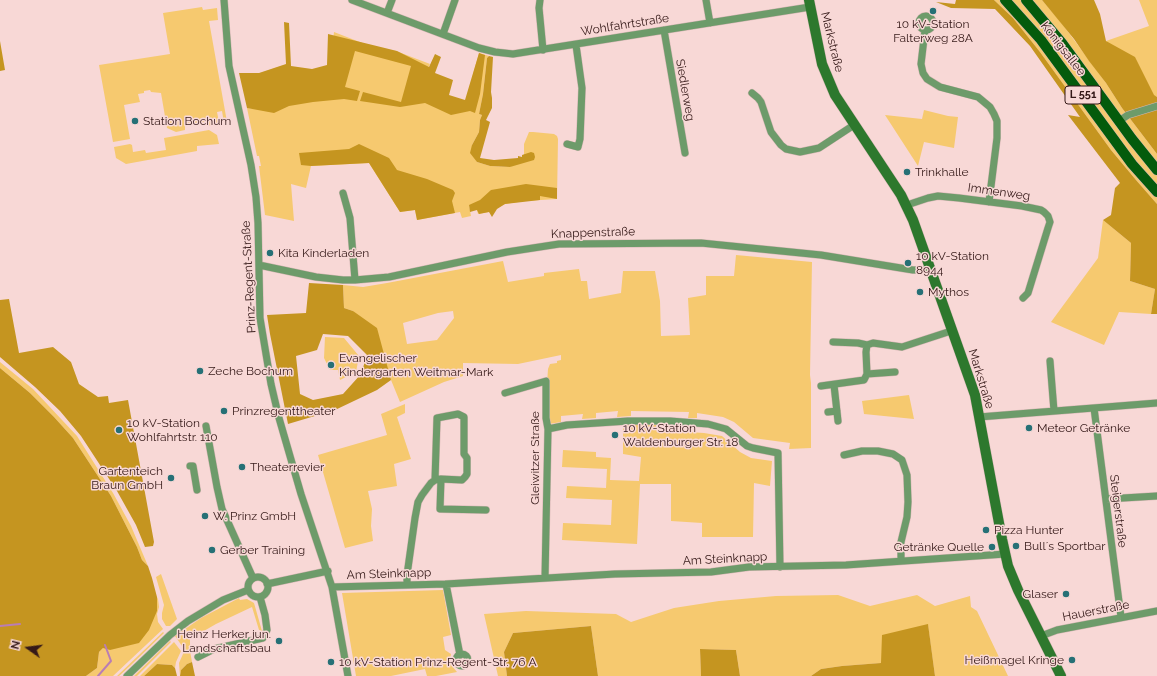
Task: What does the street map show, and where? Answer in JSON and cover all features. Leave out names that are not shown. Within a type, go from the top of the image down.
[{"type":"main road","name":"Königsallee","points":[[1005,0],[1041,40],[1132,164],[1157,192]]},
{"type":"main road","name":"Königsallee","points":[[1026,0],[1062,43],[1157,170]]},
{"type":"main road","name":"Markstraße","points":[[810,2],[822,64],[827,79],[841,106],[907,206],[974,394],[1005,554],[1013,578],[1061,676]]},
{"type":"street","name":"Prinz-Regent-Straße","points":[[224,0],[229,66],[251,165],[256,198],[260,318],[273,391],[279,418],[301,494],[328,571],[348,676]]},
{"type":"street","name":"Wohlfahrtstraße","points":[[352,0],[494,52],[513,54],[710,23],[810,2]]},
{"type":"street","points":[[387,13],[392,0]]},
{"type":"street","points":[[443,34],[455,0]]},
{"type":"street","points":[[540,0],[539,8],[543,50]]},
{"type":"street","points":[[706,0],[710,23]]},
{"type":"street","name":"Siedlerweg","points":[[664,30],[685,153]]},
{"type":"street","points":[[925,30],[921,64],[924,76],[936,86],[971,95],[984,101],[990,107],[997,121],[997,138],[989,202]]},
{"type":"street","points":[[567,144],[578,147],[580,139],[582,81],[576,45]]},
{"type":"street","points":[[752,93],[761,102],[772,132],[781,145],[786,149],[793,151],[808,151],[819,148],[854,125]]},
{"type":"street","points":[[1119,121],[1128,115],[1157,106]]},
{"type":"street","points":[[343,193],[350,218],[355,280]]},
{"type":"street","name":"Immenweg","points":[[907,206],[935,196],[1041,210],[1048,216],[1050,222],[1028,293],[1023,298]]},
{"type":"street","name":"Knappenstraße","points":[[259,265],[316,277],[355,280],[389,277],[532,248],[559,244],[710,243],[821,255],[913,270],[930,270]]},
{"type":"street","points":[[833,342],[858,343],[867,345],[873,343],[902,347],[951,331]]},
{"type":"street","points":[[821,386],[860,382],[864,380],[867,374],[867,345]]},
{"type":"street","points":[[1050,361],[1054,411]]},
{"type":"street","points":[[867,374],[895,372]]},
{"type":"street","name":"Gleiwitzer Straße","points":[[505,393],[546,381],[546,418],[548,429],[545,578]]},
{"type":"street","points":[[834,385],[838,421]]},
{"type":"street","points":[[979,417],[1157,403]]},
{"type":"street","name":"Steigerstraße","points":[[1094,408],[1121,617]]},
{"type":"street","points":[[828,412],[837,411]]},
{"type":"street","points":[[407,584],[407,574],[418,502],[426,488],[431,483],[438,480],[462,480],[467,474],[467,458],[464,454],[464,417],[458,414],[437,418],[438,480],[440,509],[486,510]]},
{"type":"street","points":[[548,429],[567,425],[628,421],[670,421],[708,424],[726,429],[747,446],[778,453],[780,567]]},
{"type":"street","points":[[206,426],[222,509],[253,578]]},
{"type":"street","points":[[844,455],[862,451],[878,452],[893,454],[902,460],[907,475],[908,502],[901,542],[901,561]]},
{"type":"street","points":[[190,466],[193,466],[197,490]]},
{"type":"street","points":[[1106,499],[1157,496]]},
{"type":"street","name":"Am Steinknapp","points":[[332,587],[446,584],[615,574],[711,572],[750,567],[901,561],[1005,554]]},
{"type":"street","points":[[267,584],[328,571]]},
{"type":"street","points":[[253,578],[260,578],[266,581],[267,584],[266,593],[260,597],[252,596],[248,590],[249,582],[253,578]]},
{"type":"street","name":"Am Steinknapp","points":[[446,584],[460,655]]},
{"type":"street","points":[[127,676],[170,634],[188,620],[223,600],[248,590]]},
{"type":"street","points":[[198,657],[214,648],[264,638],[267,630],[260,597]]},
{"type":"street","name":"Hauerstraße","points":[[1041,636],[1057,630],[1157,611]]},
{"type":"shaded area","points":[[956,0],[994,0],[1013,18],[1040,52],[1111,150],[1157,204],[1157,314],[1151,314],[1155,289],[1130,281],[1131,243],[1103,220],[1111,215],[1115,188],[1120,183],[1068,115],[1080,117],[1030,46],[995,9],[951,8],[936,2],[955,4]]},
{"type":"shaded area","points":[[994,0],[1042,0],[1060,21],[1157,154],[1157,204],[1111,150],[1040,52],[1013,18]]},
{"type":"shaded area","points":[[1042,0],[1094,0],[1100,14],[1106,41],[1135,57],[1154,95],[1157,97],[1157,154],[1122,108],[1074,39]]},
{"type":"shaded area","points":[[1139,0],[1157,0],[1157,97],[1154,96],[1106,41],[1149,26]]},
{"type":"shaded area","points":[[202,7],[203,10],[217,8],[218,20],[209,21],[227,122],[224,123],[222,111],[217,112],[218,124],[206,126],[205,122],[185,125],[185,130],[176,132],[167,128],[161,93],[151,92],[150,90],[144,91],[144,93],[138,94],[140,102],[124,105],[130,139],[113,142],[99,65],[170,54],[163,13]]},
{"type":"shaded area","points":[[284,22],[289,23],[291,66],[312,69],[327,65],[328,34],[397,51],[429,67],[435,54],[441,57],[435,73],[453,80],[449,95],[465,100],[479,53],[485,55],[480,94],[475,113],[470,111],[451,115],[425,103],[400,107],[360,101],[363,92],[401,102],[411,66],[355,51],[345,87],[360,91],[357,101],[344,99],[313,102],[289,106],[274,113],[247,108],[239,73],[259,73],[286,64]]},
{"type":"shaded area","points":[[334,32],[375,48],[396,51],[430,64],[417,89],[465,103],[479,53],[489,56],[487,58],[479,114],[482,115],[479,132],[472,145],[477,162],[490,166],[510,167],[524,155],[524,144],[529,132],[554,134],[558,139],[557,199],[505,204],[489,212],[478,214],[477,210],[469,205],[471,216],[462,218],[460,212],[417,220],[415,210],[400,212],[369,163],[311,166],[306,188],[291,184],[294,221],[265,215],[259,166],[261,166],[259,156],[257,156],[247,108],[256,109],[328,85]]},
{"type":"shaded area","points":[[0,41],[5,70],[0,71]]},
{"type":"shaded area","points":[[489,56],[493,57],[491,92],[492,108],[486,120],[490,122],[480,158],[494,160],[518,158],[518,156],[522,157],[522,155],[531,152],[534,153],[534,160],[510,167],[490,166],[477,162],[470,153],[472,145],[479,132],[482,115],[479,114],[487,58]]},
{"type":"shaded area","points":[[924,110],[958,117],[954,148],[924,142],[918,166],[885,115],[922,119]]},
{"type":"shaded area","points":[[209,130],[217,135],[219,144],[197,146],[197,151],[126,164],[116,158],[114,147],[130,144],[132,145],[133,152],[145,150],[146,153],[166,150],[164,138]]},
{"type":"shaded area","points":[[359,144],[389,158],[397,170],[427,179],[453,190],[455,193],[452,201],[455,213],[417,220],[415,210],[400,212],[369,163],[311,166],[301,165],[299,153],[349,149]]},
{"type":"shaded area","points":[[526,184],[557,188],[557,199],[540,196],[540,200],[505,204],[497,209],[492,217],[489,212],[479,214],[477,210],[470,212],[469,205],[480,200],[491,190]]},
{"type":"shaded area","points":[[1103,220],[1131,243],[1130,281],[1155,289],[1151,314],[1119,312],[1104,345],[1051,322],[1098,258]]},
{"type":"shaded area","points":[[736,255],[812,262],[810,375],[811,448],[789,449],[790,443],[753,438],[734,422],[723,417],[697,413],[697,418],[688,418],[689,412],[631,411],[631,416],[617,417],[618,411],[596,413],[596,418],[582,419],[583,414],[561,416],[561,422],[549,424],[547,384],[548,369],[550,364],[557,363],[557,361],[561,360],[561,355],[518,364],[463,363],[463,376],[444,382],[400,402],[391,380],[353,311],[344,308],[343,285],[363,287],[503,261],[508,282],[544,276],[544,273],[579,269],[581,281],[587,281],[589,299],[621,293],[623,271],[655,271],[660,301],[661,336],[690,335],[688,298],[706,295],[706,276],[734,276]],"holes":[[[453,311],[454,318],[437,340],[407,344],[403,323],[438,313]]]},
{"type":"shaded area","points":[[309,283],[343,285],[344,308],[353,311],[377,328],[391,380],[377,390],[335,410],[288,424],[267,315],[306,313]],"holes":[[[323,334],[348,336],[367,355],[361,374],[343,394],[313,400],[300,394],[296,356],[317,350]]]},
{"type":"shaded area","points":[[9,299],[19,353],[53,347],[71,362],[79,384],[98,397],[108,396],[109,403],[128,400],[154,542],[153,546],[145,547],[136,525],[117,491],[81,436],[60,411],[0,357],[0,300]]},
{"type":"shaded area","points":[[325,337],[344,338],[359,356],[356,372],[340,380],[338,370],[330,370],[324,358]]},
{"type":"shaded area","points":[[0,362],[33,389],[77,436],[113,493],[131,526],[148,566],[142,560],[111,496],[73,438],[30,393],[0,368]]},
{"type":"shaded area","points":[[0,368],[30,393],[73,438],[111,496],[142,560],[148,566],[152,578],[157,597],[157,611],[149,630],[139,643],[110,650],[103,648],[99,652],[97,668],[86,676],[0,676]]},
{"type":"shaded area","points":[[909,395],[914,419],[864,414],[862,401]]},
{"type":"shaded area","points":[[405,404],[405,413],[397,417],[411,459],[394,464],[397,486],[368,491],[372,509],[371,526],[373,541],[345,548],[318,455],[387,435],[381,414]]},
{"type":"shaded area","points":[[656,424],[656,430],[704,433],[722,436],[740,452],[751,458],[772,461],[770,486],[754,483],[753,537],[702,537],[702,523],[671,521],[671,484],[640,484],[637,544],[562,540],[563,523],[611,525],[612,500],[566,498],[567,486],[606,488],[607,469],[562,467],[563,450],[596,452],[596,457],[611,458],[610,480],[639,481],[641,457],[623,454],[623,425]]},
{"type":"shaded area","points":[[161,574],[177,619],[170,626],[166,626],[162,619],[164,605],[156,577]]},
{"type":"shaded area","points":[[443,590],[451,635],[443,637],[445,650],[451,654],[451,665],[457,672],[427,676],[425,669],[391,676],[356,676],[342,593]]},
{"type":"shaded area","points":[[838,595],[870,606],[917,595],[935,606],[970,596],[971,607],[977,611],[1008,676],[935,676],[928,625],[882,663],[821,669],[811,676],[740,676],[736,650],[700,649],[701,676],[598,676],[591,626],[513,633],[504,652],[507,676],[498,676],[484,614],[526,611],[616,614],[631,622],[674,608],[719,601],[776,596]]},
{"type":"shaded area","points":[[157,597],[159,607],[157,614],[158,622],[163,629],[113,676],[86,676],[97,668],[99,652],[103,648],[157,611]]},
{"type":"shaded area","points":[[239,598],[240,600],[247,599],[254,603],[262,631],[259,630],[252,607],[216,624],[190,639],[192,662],[187,664],[181,670],[180,676],[179,663],[184,650],[175,636],[201,618]]},
{"type":"shaded area","points":[[928,624],[935,676],[811,676],[821,669],[881,663],[882,635]]},
{"type":"shaded area","points":[[591,626],[598,676],[507,676],[504,652],[513,633]]},
{"type":"shaded area","points":[[163,632],[164,633],[130,666],[119,676],[117,676]]},
{"type":"shaded area","points":[[170,641],[171,642],[137,676],[134,676]]},
{"type":"shaded area","points":[[174,642],[181,651],[175,668],[172,665],[157,664],[144,676],[140,676]]},
{"type":"shaded area","points":[[700,649],[736,650],[740,676],[701,676]]},
{"type":"shaded area","points":[[192,662],[195,676],[180,676],[181,670],[187,664]]},
{"type":"shaded area","points":[[157,664],[172,665],[175,668],[177,676],[144,676]]},
{"type":"waterway","points":[[0,626],[20,624]]},
{"type":"waterway","points":[[98,676],[111,661],[105,645]]},
{"type":"place","name":"10 kV-Station Falterweg 28A","points":[[933,11]]},
{"type":"place","name":"Station Bochum","points":[[135,121]]},
{"type":"place","name":"Trinkhalle","points":[[907,172]]},
{"type":"place","name":"Kita Kinderladen","points":[[270,253]]},
{"type":"place","name":"10 kV-Station 8944","points":[[908,263]]},
{"type":"place","name":"Mythos","points":[[920,292]]},
{"type":"place","name":"Evangelischer Kindergarten Weitmar-Mark","points":[[331,365]]},
{"type":"place","name":"Zeche Bochum","points":[[200,371]]},
{"type":"place","name":"Prinzregenttheater","points":[[224,411]]},
{"type":"place","name":"Meteor Getränke","points":[[1029,428]]},
{"type":"place","name":"10 kV-Station Wohlfahrtstr. 110","points":[[119,430]]},
{"type":"place","name":"10 kV-Station Waldenburger Str. 18","points":[[615,435]]},
{"type":"place","name":"Theaterrevier","points":[[242,467]]},
{"type":"place","name":"Gartenteich Braun GmbH","points":[[171,478]]},
{"type":"place","name":"W. Prinz GmbH","points":[[205,516]]},
{"type":"place","name":"Pizza Hunter","points":[[986,530]]},
{"type":"place","name":"Bull´s Sportbar","points":[[1016,546]]},
{"type":"place","name":"Getränke Quelle","points":[[992,547]]},
{"type":"place","name":"Gerber Training","points":[[212,550]]},
{"type":"place","name":"Glaser","points":[[1066,594]]},
{"type":"place","name":"Heinz Herker jun. Landschaftsbau","points":[[279,641]]},
{"type":"place","name":"Heißmagel Kringe","points":[[1072,660]]},
{"type":"place","name":"10 kV-Station Prinz-Regent-Str. 76 A","points":[[331,662]]}]
